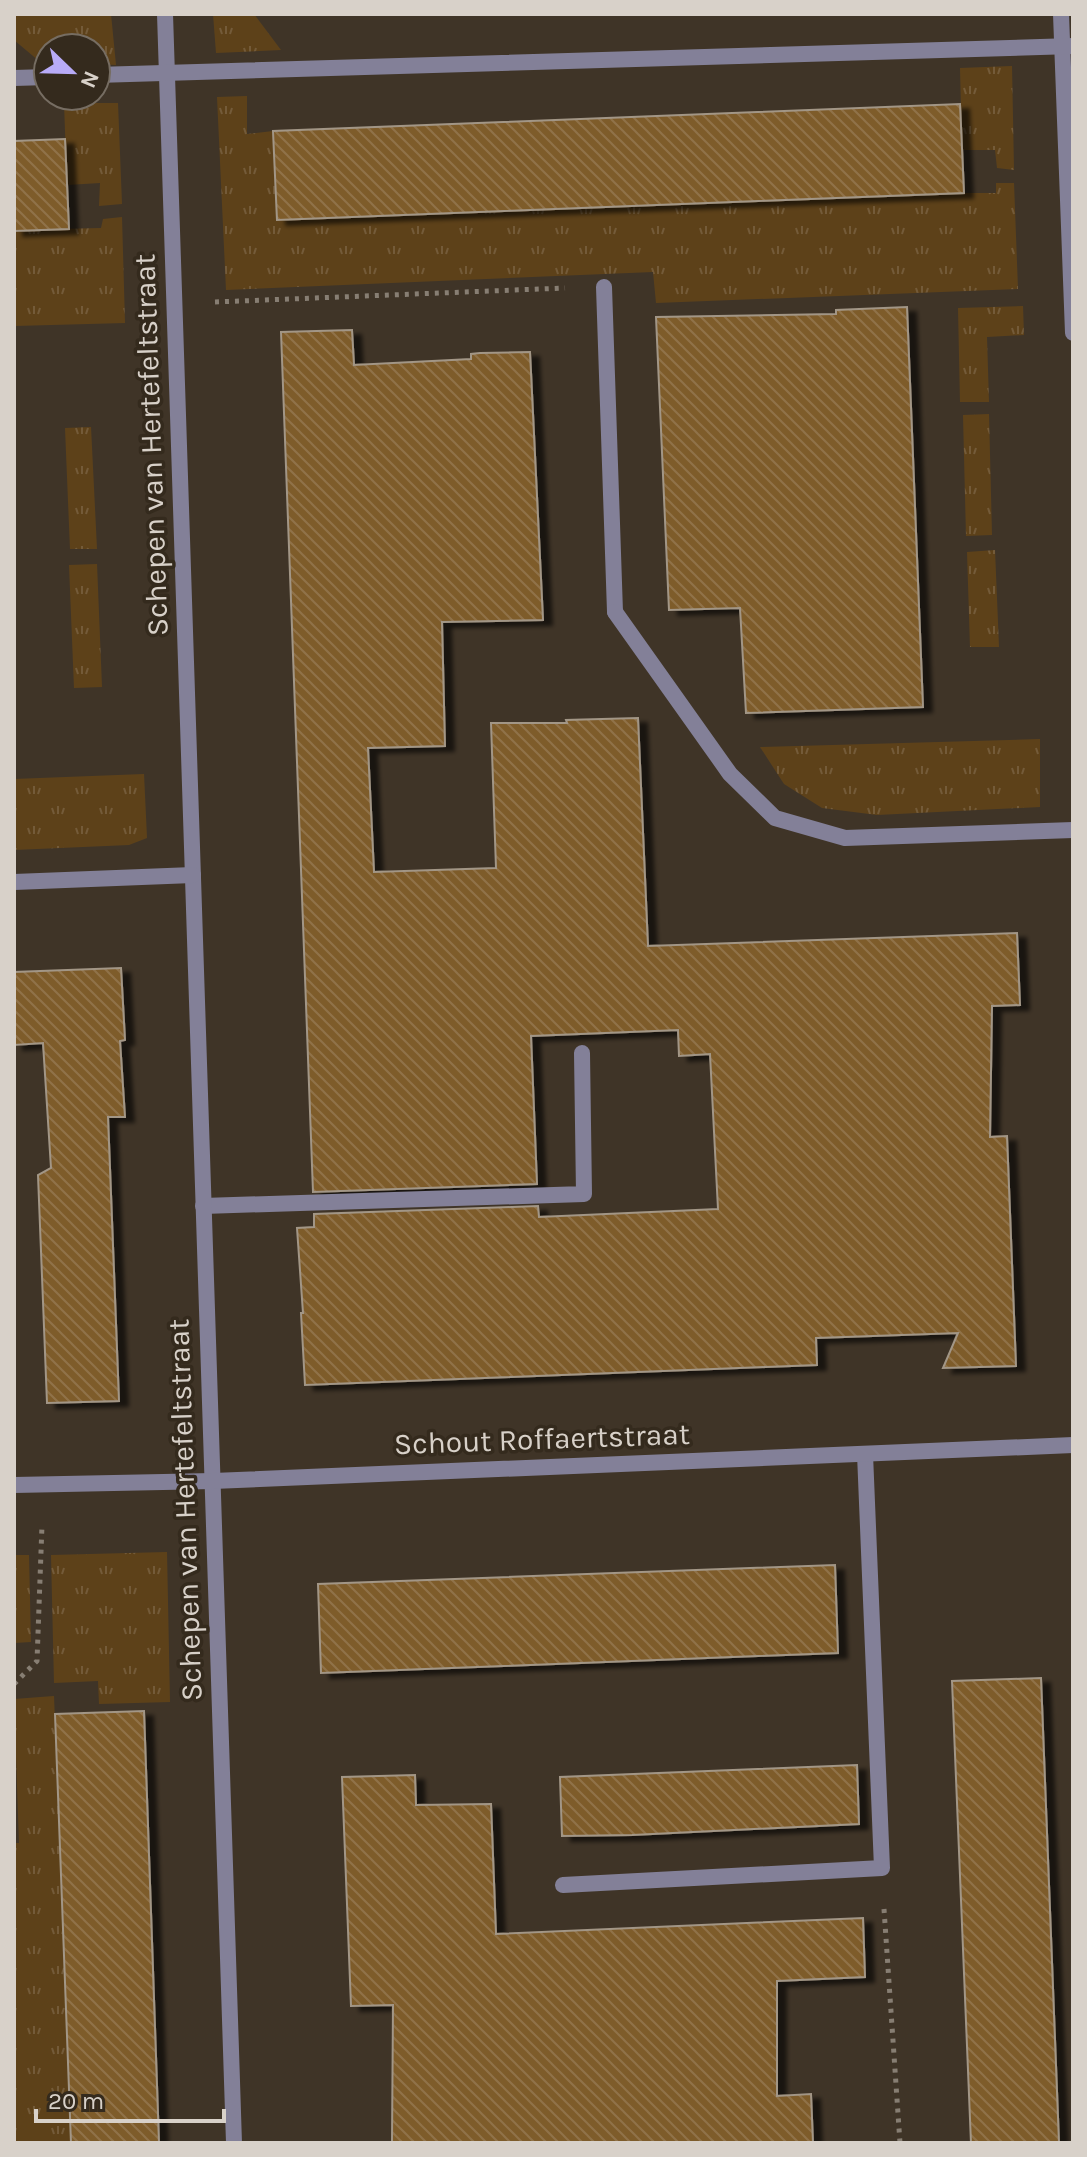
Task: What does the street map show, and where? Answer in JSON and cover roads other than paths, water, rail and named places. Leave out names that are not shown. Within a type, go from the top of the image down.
[{"type":"street","name":"Schepen van Hertefeltstraat","points":[[165,14],[234,2143]]},
{"type":"street","points":[[1061,14],[1068,46],[1073,333]]},
{"type":"street","points":[[112,74],[1068,46]]},
{"type":"street","points":[[604,287],[615,612],[730,774],[775,818],[845,838],[1073,830]]},
{"type":"street","points":[[14,882],[193,875]]},
{"type":"street","points":[[203,1206],[584,1194],[582,1053]]},
{"type":"street","name":"Schout Roffaertstraat","points":[[14,1485],[213,1481],[1073,1445]]},
{"type":"street","points":[[563,1885],[882,1868],[865,1454]]}]
